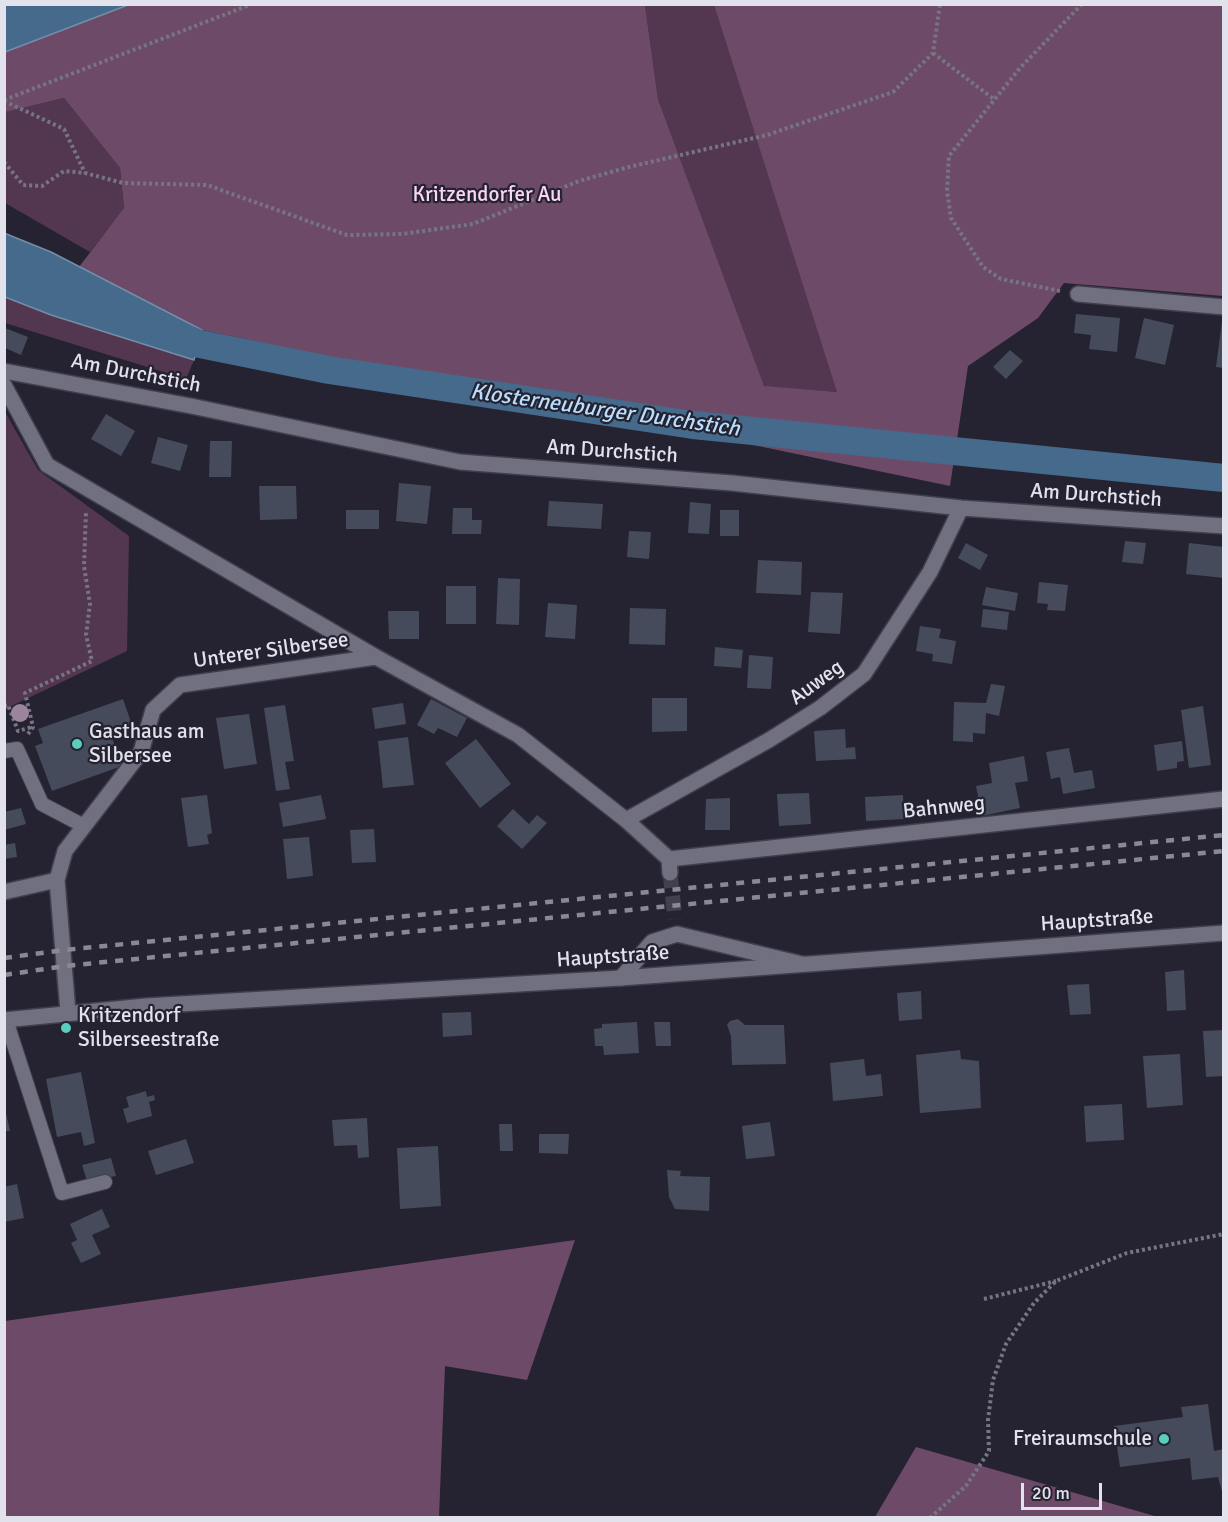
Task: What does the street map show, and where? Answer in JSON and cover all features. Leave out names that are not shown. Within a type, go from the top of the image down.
[{"type":"street","points":[[1078,294],[1224,307]]},
{"type":"street","name":"Am Durchstich","points":[[4,371],[191,406],[460,462],[732,483],[961,508],[1224,526]]},
{"type":"street","name":"Unterer Silbersee","points":[[4,385],[47,465],[86,490],[146,521],[376,657],[518,735],[626,820],[669,866]]},
{"type":"street","name":"Auweg","points":[[626,820],[769,740],[820,708],[864,674],[930,572],[961,508]]},
{"type":"street","name":"Unterer Silbersee","points":[[68,1012],[57,880],[64,851],[141,752],[153,710],[180,685],[376,657]]},
{"type":"street","name":"Bahnweg","points":[[669,866],[1224,799]]},
{"type":"street","points":[[4,892],[57,880]]},
{"type":"street","points":[[621,978],[652,942],[676,927],[802,964]]},
{"type":"street","name":"Hauptstraße","points":[[5,1020],[68,1012],[621,978],[1224,933]]},
{"type":"lane","points":[[11,750],[42,804],[82,825]]},
{"type":"lane","points":[[5,1020],[62,1193],[105,1182]]},
{"type":"path","points":[[4,101],[252,4]]},
{"type":"path","points":[[4,162],[23,185],[42,186],[64,171],[85,173],[123,183],[207,185],[347,235],[422,231],[473,224],[579,181],[628,167],[767,135],[892,92],[933,53],[940,4]]},
{"type":"path","points":[[1078,294],[1002,279],[983,267],[951,218],[947,191],[949,156],[1020,68],[1082,4]]},
{"type":"path","points":[[933,53],[994,100]]},
{"type":"path","points":[[4,101],[64,129],[85,173]]},
{"type":"path","points":[[33,727],[25,693],[92,661],[86,634],[90,604],[84,566],[86,490]]},
{"type":"path","points":[[4,706],[8,705],[18,731],[33,727]]},
{"type":"path","points":[[11,750],[33,727]]},
{"type":"path","points":[[984,1299],[1056,1281],[1127,1253],[1224,1234]]},
{"type":"path","points":[[930,1518],[966,1486],[989,1451],[988,1420],[993,1380],[1006,1344],[1034,1303],[1056,1281]]},
{"type":"shaded area","points":[[645,5],[714,5],[838,392],[764,387],[658,99]]},
{"type":"shaded area","points":[[64,98],[120,168],[124,209],[90,252],[5,203],[4,112]]},
{"type":"shaded area","points":[[4,297],[51,315],[194,360],[186,379],[5,323]]},
{"type":"shaded area","points":[[4,410],[38,470],[129,536],[127,651],[5,709]]},
{"type":"green space","name":"Kritzendorfer Au","points":[[128,5],[645,5],[658,99],[764,386],[837,392],[714,5],[1223,5],[1223,296],[1064,283],[1038,318],[968,366],[950,486],[202,330],[79,267],[124,208],[120,168],[64,98],[5,112],[5,52]]},
{"type":"green space","points":[[575,1240],[527,1380],[445,1366],[439,1517],[5,1517],[5,1321]]},
{"type":"green space","points":[[916,1447],[1158,1517],[875,1517]]},
{"type":"water","points":[[5,4],[128,4],[128,5],[5,52]]},
{"type":"water","points":[[4,233],[51,252],[202,330],[194,360],[51,315],[5,297]]},
{"type":"building","points":[[1076,314],[1120,318],[1117,352],[1089,349],[1091,335],[1074,333]]},
{"type":"building","points":[[1144,318],[1174,325],[1165,365],[1135,358]]},
{"type":"building","points":[[1222,321],[1224,321],[1224,368],[1216,367]]},
{"type":"building","points":[[5,328],[28,337],[21,355],[5,348]]},
{"type":"building","points":[[1010,350],[1023,361],[1006,379],[993,367]]},
{"type":"building","points":[[106,414],[135,431],[121,456],[91,439]]},
{"type":"building","points":[[158,437],[188,445],[180,471],[151,463]]},
{"type":"building","points":[[210,441],[232,441],[231,477],[209,477]]},
{"type":"building","points":[[399,483],[431,486],[427,524],[396,521]]},
{"type":"building","points":[[259,486],[296,486],[297,519],[260,520]]},
{"type":"building","points":[[549,501],[603,504],[601,529],[547,526]]},
{"type":"building","points":[[690,502],[711,504],[709,534],[688,533]]},
{"type":"building","points":[[453,508],[472,508],[472,520],[482,520],[481,534],[452,534]]},
{"type":"building","points":[[346,510],[379,510],[379,529],[346,529]]},
{"type":"building","points":[[720,510],[739,510],[739,536],[720,536]]},
{"type":"building","points":[[629,531],[651,532],[649,559],[627,557]]},
{"type":"building","points":[[1125,541],[1146,543],[1143,564],[1122,562]]},
{"type":"building","points":[[966,543],[988,555],[980,570],[958,558]]},
{"type":"building","points":[[1189,543],[1224,547],[1224,578],[1186,574]]},
{"type":"building","points":[[758,560],[802,562],[801,595],[756,593]]},
{"type":"building","points":[[498,578],[520,579],[519,625],[496,624]]},
{"type":"building","points":[[1039,582],[1068,585],[1065,611],[1047,610],[1048,604],[1037,603]]},
{"type":"building","points":[[446,586],[476,586],[476,624],[446,624]]},
{"type":"building","points":[[986,587],[1018,593],[1015,611],[982,605]]},
{"type":"building","points":[[811,592],[843,593],[840,634],[808,632]]},
{"type":"building","points":[[548,603],[577,605],[575,639],[545,637]]},
{"type":"building","points":[[630,608],[666,609],[665,645],[629,644]]},
{"type":"building","points":[[983,609],[1009,612],[1007,630],[981,627]]},
{"type":"building","points":[[388,611],[419,611],[419,639],[389,639]]},
{"type":"building","points":[[920,626],[941,629],[939,638],[956,641],[952,664],[932,661],[933,654],[916,651]]},
{"type":"building","points":[[715,647],[743,650],[741,668],[714,666]]},
{"type":"building","points":[[749,655],[773,657],[771,689],[747,688]]},
{"type":"building","points":[[991,684],[1005,686],[999,716],[986,713],[985,734],[973,733],[973,742],[953,741],[954,702],[986,703]]},
{"type":"building","points":[[652,698],[687,698],[687,731],[652,732]]},
{"type":"building","name":"Gasthaus am Silbersee","points":[[123,699],[133,728],[111,735],[122,766],[52,791],[35,746],[43,743],[38,729]]},
{"type":"building","points":[[431,699],[467,718],[457,737],[438,728],[434,734],[417,725]]},
{"type":"building","points":[[403,703],[406,724],[375,729],[372,708]]},
{"type":"building","points":[[285,705],[294,761],[285,762],[290,789],[276,791],[264,708]]},
{"type":"building","points":[[1203,706],[1211,765],[1189,768],[1181,710]]},
{"type":"building","points":[[249,714],[257,764],[224,769],[216,718]]},
{"type":"building","points":[[845,729],[846,748],[855,747],[856,759],[816,761],[814,731]]},
{"type":"building","points":[[408,737],[414,785],[383,788],[378,741]]},
{"type":"building","points":[[476,739],[511,784],[480,808],[445,763]]},
{"type":"building","points":[[1182,741],[1184,761],[1177,762],[1177,768],[1157,771],[1154,745]]},
{"type":"building","points":[[1069,748],[1074,773],[1092,770],[1095,788],[1063,794],[1060,777],[1051,779],[1046,752]]},
{"type":"building","points":[[1024,756],[1028,781],[1015,783],[1020,808],[982,816],[976,786],[992,783],[989,763]]},
{"type":"building","points":[[809,793],[811,824],[779,826],[777,794]]},
{"type":"building","points":[[207,795],[212,833],[207,835],[209,844],[188,847],[181,798]]},
{"type":"building","points":[[321,795],[326,819],[283,827],[279,803]]},
{"type":"building","points":[[903,795],[904,819],[866,821],[865,797]]},
{"type":"building","points":[[730,798],[730,830],[705,830],[706,799]]},
{"type":"building","points":[[21,808],[26,824],[4,830],[4,812]]},
{"type":"building","points":[[513,809],[529,824],[537,815],[547,823],[522,849],[497,826]]},
{"type":"building","points":[[374,829],[376,862],[352,863],[350,830]]},
{"type":"building","points":[[309,837],[313,876],[287,879],[283,839]]},
{"type":"building","points":[[15,843],[17,857],[4,859],[4,845]]},
{"type":"building","points":[[1184,970],[1186,1010],[1167,1011],[1165,972]]},
{"type":"building","points":[[1089,984],[1091,1014],[1070,1015],[1067,985]]},
{"type":"building","points":[[921,991],[922,1019],[899,1021],[897,993]]},
{"type":"building","points":[[471,1012],[472,1035],[443,1037],[442,1013]]},
{"type":"building","points":[[738,1019],[745,1025],[784,1025],[786,1064],[732,1065],[731,1036],[727,1025],[730,1021]]},
{"type":"building","points":[[637,1022],[639,1053],[604,1055],[603,1046],[595,1046],[594,1029],[602,1028],[602,1024]]},
{"type":"building","points":[[654,1022],[670,1022],[671,1046],[656,1046]]},
{"type":"building","points":[[1224,1030],[1224,1076],[1206,1077],[1203,1031]]},
{"type":"building","points":[[960,1050],[961,1059],[979,1061],[981,1108],[920,1113],[916,1055]]},
{"type":"building","points":[[1180,1054],[1183,1105],[1147,1108],[1143,1056]]},
{"type":"building","points":[[864,1059],[866,1076],[881,1074],[883,1096],[833,1101],[830,1063]]},
{"type":"building","points":[[81,1072],[95,1143],[84,1146],[81,1132],[57,1137],[46,1079]]},
{"type":"building","points":[[146,1091],[147,1097],[154,1095],[155,1100],[149,1102],[152,1116],[127,1123],[123,1109],[129,1107],[126,1097]]},
{"type":"building","points":[[4,1104],[10,1131],[4,1131]]},
{"type":"building","points":[[1122,1104],[1124,1140],[1086,1142],[1084,1106]]},
{"type":"building","points":[[367,1118],[369,1157],[358,1158],[357,1145],[334,1146],[332,1120]]},
{"type":"building","points":[[770,1122],[775,1156],[746,1159],[742,1126]]},
{"type":"building","points":[[499,1124],[512,1124],[513,1151],[500,1151]]},
{"type":"building","points":[[539,1134],[569,1134],[568,1154],[539,1153]]},
{"type":"building","points":[[186,1139],[194,1163],[156,1175],[148,1151]]},
{"type":"building","points":[[438,1146],[441,1206],[400,1209],[397,1148]]},
{"type":"building","points":[[111,1158],[116,1176],[87,1181],[82,1165]]},
{"type":"building","points":[[667,1170],[681,1171],[680,1176],[710,1177],[709,1211],[675,1209],[669,1197]]},
{"type":"building","points":[[17,1184],[24,1218],[4,1222],[4,1187]]},
{"type":"building","points":[[102,1209],[110,1227],[92,1235],[101,1254],[81,1263],[71,1243],[77,1240],[70,1224]]},
{"type":"building","name":"Freiraumschule","points":[[1208,1404],[1214,1451],[1224,1449],[1224,1499],[1218,1477],[1192,1480],[1190,1458],[1120,1467],[1114,1426],[1183,1417],[1181,1407]]},
{"type":"waterway","name":"Klosterneuburger Durchstich","points":[[164,330],[200,344],[329,370],[693,425],[1224,478]]},
{"type":"tunnel","points":[[670,873],[675,919]]},
{"type":"railway","points":[[4,958],[64,950],[1224,835]]},
{"type":"railway","points":[[4,975],[65,966],[1224,851]]},
{"type":"place","name":"Gasthaus am Silbersee","points":[[77,744]]},
{"type":"place","name":"Kritzendorf Silberseestraße","points":[[66,1028]]},
{"type":"place","name":"Freiraumschule","points":[[1164,1439]]}]
